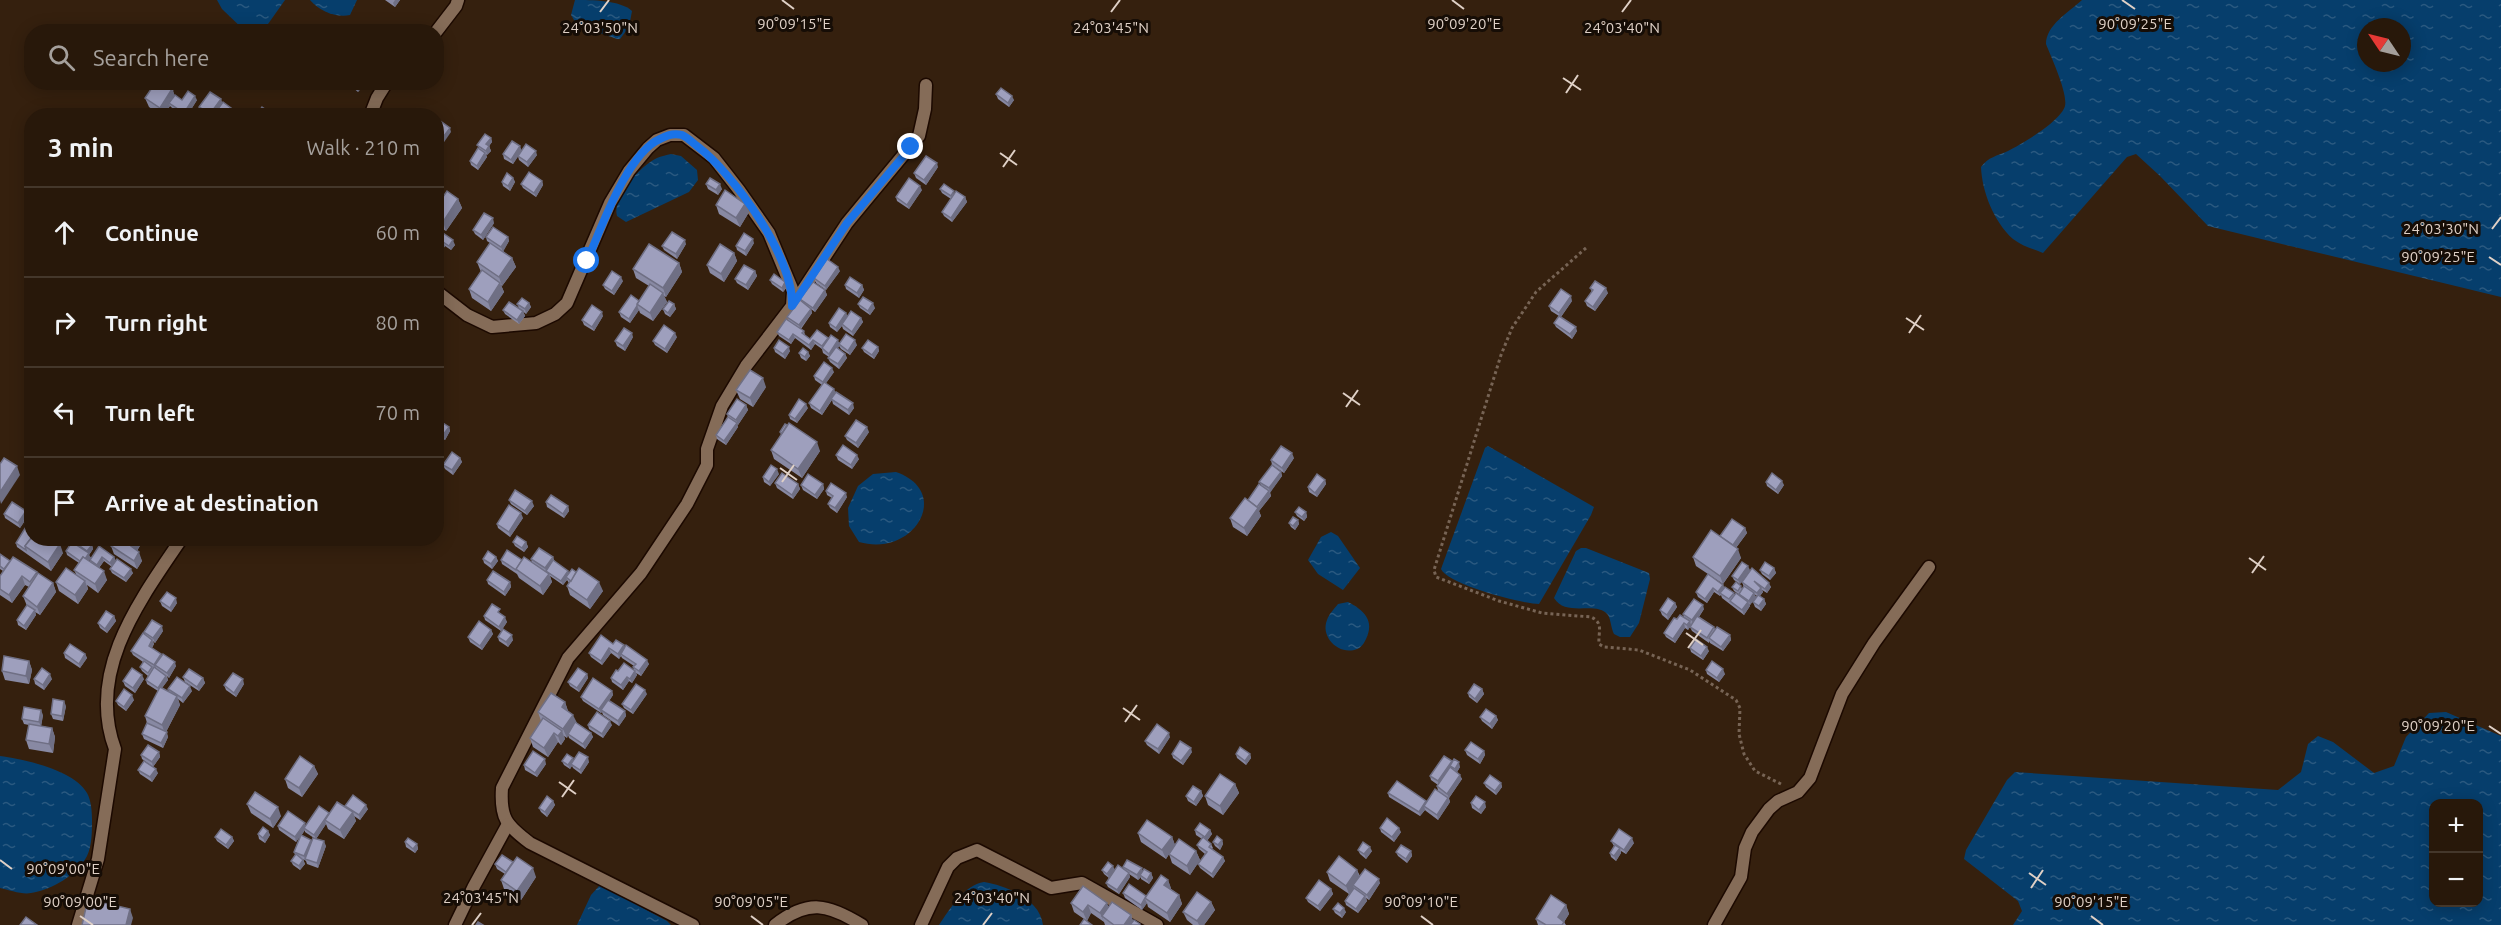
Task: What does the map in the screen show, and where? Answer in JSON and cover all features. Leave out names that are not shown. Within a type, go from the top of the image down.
[{"type":"street","points":[[442,24],[458,0]]},
{"type":"street","points":[[693,925],[530,843],[508,824],[501,810],[502,788],[568,658],[641,573],[687,504],[707,465],[707,449],[722,406],[747,366],[792,306],[847,223],[919,136],[925,109],[926,85]]},
{"type":"street","points":[[373,108],[382,90]]},
{"type":"street","points":[[444,297],[467,315],[492,327],[536,323],[555,314],[567,303],[610,203],[629,171],[657,140],[670,135],[684,135],[714,158],[739,189],[769,233],[793,291],[792,306]]},
{"type":"street","points":[[78,925],[98,859],[111,785],[115,749],[109,734],[109,671],[130,617],[177,546]]},
{"type":"street","points":[[1714,925],[1741,877],[1745,848],[1752,832],[1769,809],[1778,801],[1798,792],[1810,778],[1842,694],[1874,643],[1929,567]]},
{"type":"street","points":[[455,925],[508,824]]},
{"type":"street","points":[[921,925],[948,867],[957,858],[977,850],[1051,888],[1083,883],[1157,925]]},
{"type":"street","points":[[775,925],[797,910],[817,906],[845,914],[862,925]]},
{"type":"path","points":[[1586,248],[1536,292],[1512,328],[1501,355],[1434,570],[1436,577],[1499,601],[1542,613],[1592,617],[1598,620],[1599,644],[1604,647],[1639,650],[1690,670],[1736,700],[1740,708],[1739,734],[1744,754],[1755,771],[1798,792]]},
{"type":"water","points":[[217,0],[285,0],[268,24],[238,24],[222,9]]},
{"type":"water","points":[[310,0],[357,0],[350,15],[345,16],[328,13]]},
{"type":"water","points":[[575,0],[605,1],[627,7],[632,11],[629,27],[620,39],[617,39],[577,25],[571,15]]},
{"type":"water","points":[[2082,0],[2501,0],[2501,297],[2208,226],[2136,154],[2127,157],[2043,253],[2016,241],[2000,224],[1990,206],[1981,167],[1990,159],[2040,132],[2062,112],[2065,106],[2064,93],[2046,44],[2050,31]]},
{"type":"water","points":[[671,154],[681,156],[697,170],[698,180],[689,192],[626,222],[617,216],[619,200],[629,183],[650,162]]},
{"type":"water","points":[[1488,446],[1594,507],[1539,604],[1502,597],[1470,587],[1446,575],[1441,569],[1485,448]]},
{"type":"water","points":[[896,472],[913,481],[922,494],[924,507],[920,521],[910,532],[896,541],[879,544],[859,542],[849,526],[848,508],[858,486],[873,474]]},
{"type":"water","points":[[1331,532],[1338,536],[1360,568],[1343,590],[1318,574],[1308,560],[1321,537]]},
{"type":"water","points":[[1581,548],[1649,573],[1650,579],[1639,623],[1630,637],[1620,637],[1614,634],[1609,617],[1603,611],[1566,607],[1554,598],[1576,551]]},
{"type":"water","points":[[1348,602],[1363,612],[1369,627],[1363,645],[1357,649],[1344,650],[1333,644],[1326,633],[1326,626],[1329,616],[1338,604]]},
{"type":"water","points":[[2446,712],[2501,736],[2501,925],[2013,925],[2022,911],[2018,901],[1964,859],[1966,850],[2007,780],[2015,772],[2278,790],[2301,772],[2308,744],[2318,736],[2333,742],[2374,773],[2394,766],[2406,737],[2429,713]]},
{"type":"water","points":[[0,756],[35,763],[60,772],[81,785],[87,793],[92,813],[90,848],[83,863],[56,885],[31,893],[0,888]]},
{"type":"water","points":[[984,882],[1021,895],[1036,908],[1043,925],[939,925],[964,893]]},
{"type":"water","points":[[600,885],[671,925],[577,925],[591,895]]},
{"type":"building","points":[[1001,88],[1012,96],[1008,103],[996,94]]},
{"type":"building","points":[[150,90],[171,90],[160,108],[145,98]]},
{"type":"building","points":[[188,91],[195,96],[187,108],[176,108],[169,103],[175,95],[182,100]]},
{"type":"building","points":[[210,92],[221,99],[214,108],[199,107]]},
{"type":"building","points":[[223,102],[231,108],[219,108]]},
{"type":"building","points":[[444,124],[450,128],[444,136]]},
{"type":"building","points":[[485,134],[491,138],[486,144],[489,146],[486,151],[477,145]]},
{"type":"building","points":[[512,141],[520,146],[511,160],[503,154]]},
{"type":"building","points":[[526,144],[536,151],[527,162],[518,156]]},
{"type":"building","points":[[478,148],[485,153],[477,166],[470,161]]},
{"type":"building","points":[[926,156],[937,163],[924,180],[914,173]]},
{"type":"building","points":[[529,172],[542,181],[534,193],[521,184]]},
{"type":"building","points":[[507,173],[513,178],[508,186],[502,182]]},
{"type":"building","points":[[710,178],[720,184],[716,190],[706,184]]},
{"type":"building","points":[[909,178],[920,186],[907,205],[896,197]]},
{"type":"building","points":[[944,184],[954,191],[951,196],[940,189]]},
{"type":"building","points":[[725,190],[745,204],[736,218],[716,205]]},
{"type":"building","points":[[447,191],[458,199],[444,220],[444,195]]},
{"type":"building","points":[[956,191],[965,197],[951,218],[942,212]]},
{"type":"building","points":[[484,213],[493,218],[481,235],[473,230]]},
{"type":"building","points":[[493,227],[508,237],[501,247],[486,237]]},
{"type":"building","points":[[672,232],[685,240],[676,254],[662,246]]},
{"type":"building","points":[[744,233],[753,239],[745,251],[736,246]]},
{"type":"building","points":[[444,234],[453,240],[449,246],[444,243]]},
{"type":"building","points":[[490,243],[512,258],[499,277],[477,262]]},
{"type":"building","points":[[649,244],[679,263],[663,288],[633,269]]},
{"type":"building","points":[[720,244],[734,253],[721,274],[707,265]]},
{"type":"building","points":[[827,259],[838,267],[825,286],[814,278]]},
{"type":"building","points":[[744,265],[755,271],[746,285],[735,279]]},
{"type":"building","points":[[482,270],[500,283],[488,302],[469,289]]},
{"type":"building","points":[[612,271],[621,277],[612,291],[603,285]]},
{"type":"building","points":[[774,274],[785,282],[782,288],[770,280]]},
{"type":"building","points":[[850,277],[862,285],[857,293],[845,285]]},
{"type":"building","points":[[1595,281],[1606,288],[1593,307],[1585,301],[1593,290],[1590,288]]},
{"type":"building","points":[[813,282],[825,290],[813,308],[800,299]]},
{"type":"building","points":[[650,284],[663,293],[650,313],[637,304]]},
{"type":"building","points":[[1561,289],[1571,296],[1559,313],[1549,306]]},
{"type":"building","points":[[631,295],[639,301],[629,319],[619,312]]},
{"type":"building","points":[[863,297],[873,303],[868,311],[858,304]]},
{"type":"building","points":[[522,298],[529,303],[525,309],[517,304]]},
{"type":"building","points":[[800,300],[811,309],[799,325],[787,317]]},
{"type":"building","points":[[669,301],[674,304],[668,313],[663,309]]},
{"type":"building","points":[[509,302],[523,311],[517,320],[503,310]]},
{"type":"building","points":[[592,305],[602,312],[592,327],[582,320]]},
{"type":"building","points":[[839,308],[846,313],[836,328],[829,323]]},
{"type":"building","points":[[851,311],[861,318],[852,332],[842,324]]},
{"type":"building","points":[[1559,316],[1576,327],[1570,334],[1554,323]]},
{"type":"building","points":[[786,319],[804,331],[802,333],[810,339],[817,330],[828,338],[822,346],[813,340],[809,345],[793,334],[789,340],[777,332]]},
{"type":"building","points":[[664,325],[675,333],[665,349],[653,341]]},
{"type":"building","points":[[624,328],[632,333],[623,346],[615,341]]},
{"type":"building","points":[[846,334],[855,340],[848,351],[839,344]]},
{"type":"building","points":[[831,335],[838,340],[829,354],[822,348]]},
{"type":"building","points":[[779,340],[789,347],[783,354],[774,348]]},
{"type":"building","points":[[868,340],[878,347],[872,355],[862,348]]},
{"type":"building","points":[[836,347],[845,354],[838,364],[828,358]]},
{"type":"building","points":[[803,348],[808,352],[805,357],[799,353]]},
{"type":"building","points":[[824,362],[832,368],[823,382],[814,376]]},
{"type":"building","points":[[750,370],[763,378],[750,398],[736,390]]},
{"type":"building","points":[[824,382],[834,389],[820,411],[809,403]]},
{"type":"building","points":[[836,392],[853,403],[848,410],[831,399]]},
{"type":"building","points":[[737,399],[746,405],[736,420],[727,414]]},
{"type":"building","points":[[799,399],[806,404],[795,419],[789,415]]},
{"type":"building","points":[[728,417],[737,423],[724,441],[716,435]]},
{"type":"building","points":[[856,420],[867,427],[856,443],[845,436]]},
{"type":"building","points":[[789,423],[817,442],[798,469],[771,450]]},
{"type":"building","points":[[444,424],[449,427],[444,434]]},
{"type":"building","points":[[843,445],[857,455],[851,465],[836,455]]},
{"type":"building","points":[[1281,446],[1292,453],[1282,468],[1271,460]]},
{"type":"building","points":[[452,452],[460,458],[452,470],[444,464]]},
{"type":"building","points":[[4,458],[17,466],[0,492],[0,464]]},
{"type":"building","points":[[771,465],[777,469],[769,482],[763,477]]},
{"type":"building","points":[[1272,465],[1281,472],[1269,488],[1259,482]]},
{"type":"building","points":[[782,473],[798,484],[792,495],[775,483]]},
{"type":"building","points":[[1772,473],[1782,481],[1776,490],[1766,482]]},
{"type":"building","points":[[808,474],[823,484],[815,495],[801,485]]},
{"type":"building","points":[[1317,474],[1325,480],[1315,493],[1308,487]]},
{"type":"building","points":[[831,483],[846,493],[835,508],[828,504],[833,496],[826,491]]},
{"type":"building","points":[[1259,484],[1269,491],[1257,507],[1248,500]]},
{"type":"building","points":[[515,490],[532,501],[525,511],[509,500]]},
{"type":"building","points":[[551,495],[568,506],[563,514],[546,502]]},
{"type":"building","points":[[1245,498],[1258,508],[1244,528],[1230,518]]},
{"type":"building","points":[[12,502],[24,510],[18,523],[4,514]]},
{"type":"building","points":[[509,505],[521,513],[509,532],[497,524]]},
{"type":"building","points":[[1299,507],[1306,512],[1302,517],[1295,512]]},
{"type":"building","points":[[1293,517],[1298,520],[1293,526],[1289,523]]},
{"type":"building","points":[[1732,519],[1745,528],[1733,545],[1720,536]]},
{"type":"building","points":[[24,530],[26,550],[16,543]]},
{"type":"building","points":[[1711,530],[1738,549],[1720,576],[1693,557]]},
{"type":"building","points":[[517,536],[526,542],[522,548],[513,542]]},
{"type":"building","points":[[25,546],[59,546],[48,562]]},
{"type":"building","points":[[69,546],[78,546],[89,553],[85,559],[83,557],[80,561],[66,551]]},
{"type":"building","points":[[80,546],[91,546],[87,551]]},
{"type":"building","points":[[99,546],[114,557],[110,563],[102,557],[97,565],[90,560]]},
{"type":"building","points":[[111,546],[131,546],[139,552],[134,561]]},
{"type":"building","points":[[539,548],[553,557],[545,568],[531,559]]},
{"type":"building","points":[[507,550],[522,560],[516,570],[501,560]]},
{"type":"building","points":[[488,551],[496,557],[491,564],[483,559]]},
{"type":"building","points":[[0,554],[10,561],[4,569],[0,566]]},
{"type":"building","points":[[13,557],[37,572],[30,582],[22,576],[9,595],[0,589],[0,576]]},
{"type":"building","points":[[83,557],[104,571],[95,584],[74,570]]},
{"type":"building","points":[[524,557],[549,574],[540,586],[516,569]]},
{"type":"building","points":[[117,559],[131,569],[124,578],[110,569]]},
{"type":"building","points":[[553,560],[568,571],[561,581],[546,571]]},
{"type":"building","points":[[1742,562],[1748,566],[1738,580],[1732,576]]},
{"type":"building","points":[[1765,562],[1774,568],[1769,576],[1760,570]]},
{"type":"building","points":[[66,568],[85,581],[75,595],[56,582]]},
{"type":"building","points":[[579,568],[599,582],[587,600],[567,586]]},
{"type":"building","points":[[1752,568],[1769,583],[1765,589],[1754,581],[1761,588],[1757,593],[1742,582]]},
{"type":"building","points":[[572,569],[576,572],[571,581],[566,577]]},
{"type":"building","points":[[493,571],[510,582],[504,592],[487,580]]},
{"type":"building","points":[[38,573],[53,583],[37,607],[23,596]]},
{"type":"building","points":[[1708,574],[1723,585],[1718,592],[1713,588],[1705,599],[1696,592]]},
{"type":"building","points":[[1736,582],[1741,586],[1738,591],[1732,587]]},
{"type":"building","points":[[1744,586],[1754,593],[1749,601],[1739,594]]},
{"type":"building","points":[[1725,587],[1734,593],[1729,599],[1720,593]]},
{"type":"building","points":[[167,592],[176,598],[170,608],[160,601]]},
{"type":"building","points":[[1736,593],[1748,602],[1742,610],[1730,601]]},
{"type":"building","points":[[1758,595],[1764,599],[1759,606],[1753,602]]},
{"type":"building","points":[[1668,598],[1675,603],[1667,615],[1660,610]]},
{"type":"building","points":[[1694,599],[1703,605],[1692,620],[1683,614]]},
{"type":"building","points":[[492,604],[500,609],[498,612],[505,617],[499,627],[484,616]]},
{"type":"building","points":[[27,605],[35,610],[24,626],[17,620]]},
{"type":"building","points":[[106,611],[114,616],[105,629],[98,623]]},
{"type":"building","points":[[1680,615],[1690,621],[1687,625],[1684,623],[1673,639],[1664,633],[1674,618],[1677,619]]},
{"type":"building","points":[[1697,616],[1714,627],[1707,638],[1690,627]]},
{"type":"building","points":[[152,620],[162,626],[153,638],[144,632]]},
{"type":"building","points":[[479,621],[491,630],[480,646],[468,637]]},
{"type":"building","points":[[1717,627],[1730,635],[1721,647],[1709,638]]},
{"type":"building","points":[[503,629],[512,635],[506,642],[498,637]]},
{"type":"building","points":[[143,633],[152,640],[149,646],[161,654],[154,665],[131,651]]},
{"type":"building","points":[[601,635],[613,644],[616,640],[624,645],[618,654],[609,648],[601,661],[589,653]]},
{"type":"building","points":[[1696,639],[1707,647],[1701,656],[1690,648]]},
{"type":"building","points":[[70,644],[85,654],[79,664],[64,653]]},
{"type":"building","points":[[626,645],[647,660],[639,671],[633,667],[636,664],[621,654]]},
{"type":"building","points":[[163,654],[175,662],[167,673],[155,665]]},
{"type":"building","points":[[4,656],[29,661],[26,676],[2,671]]},
{"type":"building","points":[[144,661],[152,667],[148,673],[140,667]]},
{"type":"building","points":[[1712,661],[1723,669],[1717,678],[1706,670]]},
{"type":"building","points":[[624,663],[635,671],[630,679],[627,677],[621,685],[611,678]]},
{"type":"building","points":[[154,667],[166,676],[158,688],[146,680]]},
{"type":"building","points":[[42,668],[50,674],[43,685],[34,679]]},
{"type":"building","points":[[132,668],[142,675],[133,688],[123,681]]},
{"type":"building","points":[[578,668],[587,674],[577,688],[568,682]]},
{"type":"building","points":[[189,669],[203,678],[197,687],[183,677]]},
{"type":"building","points":[[233,673],[243,679],[234,693],[224,685]]},
{"type":"building","points":[[177,677],[190,686],[182,698],[168,689]]},
{"type":"building","points":[[593,678],[612,691],[599,709],[581,697]]},
{"type":"building","points":[[636,684],[645,690],[631,710],[622,704]]},
{"type":"building","points":[[1474,684],[1482,689],[1475,699],[1468,693]]},
{"type":"building","points":[[160,687],[177,696],[162,725],[145,716]]},
{"type":"building","points":[[124,689],[132,695],[124,707],[116,701]]},
{"type":"building","points":[[551,693],[565,702],[562,707],[573,715],[563,729],[538,712]]},
{"type":"building","points":[[53,699],[64,701],[62,716],[51,714]]},
{"type":"building","points":[[608,700],[625,711],[618,721],[601,710]]},
{"type":"building","points":[[24,707],[41,710],[39,722],[22,719]]},
{"type":"building","points":[[1486,709],[1496,716],[1490,724],[1480,717]]},
{"type":"building","points":[[597,712],[610,721],[602,734],[588,725]]},
{"type":"building","points":[[543,718],[562,731],[558,736],[554,733],[544,748],[530,738]]},
{"type":"building","points":[[575,722],[591,733],[583,744],[568,734]]},
{"type":"building","points":[[147,723],[167,732],[161,743],[142,734]]},
{"type":"building","points":[[29,724],[52,728],[49,744],[26,740]]},
{"type":"building","points":[[1157,724],[1169,733],[1158,749],[1145,741]]},
{"type":"building","points":[[1180,741],[1191,748],[1181,761],[1172,754]]},
{"type":"building","points":[[1471,742],[1484,751],[1478,759],[1465,750]]},
{"type":"building","points":[[148,745],[159,752],[152,762],[141,755]]},
{"type":"building","points":[[1240,747],[1250,754],[1245,761],[1236,754]]},
{"type":"building","points":[[533,751],[545,759],[535,773],[524,765]]},
{"type":"building","points":[[579,752],[588,757],[580,770],[571,764]]},
{"type":"building","points":[[567,754],[573,758],[568,765],[562,761]]},
{"type":"building","points":[[300,756],[314,766],[299,788],[285,779]]},
{"type":"building","points":[[1444,756],[1452,761],[1438,781],[1430,776]]},
{"type":"building","points":[[1454,759],[1459,762],[1455,769],[1450,766]]},
{"type":"building","points":[[144,761],[156,769],[150,777],[138,770]]},
{"type":"building","points":[[1450,767],[1460,775],[1447,794],[1437,786]]},
{"type":"building","points":[[1220,774],[1235,784],[1220,806],[1205,796]]},
{"type":"building","points":[[1490,775],[1501,783],[1495,791],[1484,783]]},
{"type":"building","points":[[1397,781],[1426,801],[1419,812],[1388,793]]},
{"type":"building","points":[[1193,786],[1201,791],[1194,802],[1186,796]]},
{"type":"building","points":[[1435,789],[1448,798],[1437,815],[1424,806]]},
{"type":"building","points":[[255,792],[278,807],[270,819],[247,804]]},
{"type":"building","points":[[353,795],[366,805],[359,815],[345,806]]},
{"type":"building","points":[[547,796],[553,801],[545,812],[539,808]]},
{"type":"building","points":[[1476,796],[1485,802],[1479,810],[1471,803]]},
{"type":"building","points":[[337,802],[353,812],[340,830],[325,820]]},
{"type":"building","points":[[319,806],[329,813],[314,835],[304,828]]},
{"type":"building","points":[[288,811],[305,823],[295,837],[278,826]]},
{"type":"building","points":[[1387,818],[1399,828],[1392,837],[1380,828]]},
{"type":"building","points":[[1147,820],[1172,837],[1162,850],[1138,833]]},
{"type":"building","points":[[1200,823],[1210,830],[1205,837],[1195,830]]},
{"type":"building","points":[[263,827],[268,831],[263,838],[258,834]]},
{"type":"building","points":[[221,829],[232,837],[226,845],[215,837]]},
{"type":"building","points":[[1619,829],[1632,838],[1624,850],[1611,841]]},
{"type":"building","points":[[301,835],[311,840],[304,856],[294,852]]},
{"type":"building","points":[[1217,836],[1222,840],[1218,845],[1213,842]]},
{"type":"building","points":[[1203,837],[1211,844],[1209,847],[1223,857],[1212,874],[1198,864],[1207,852],[1197,845]]},
{"type":"building","points":[[313,838],[324,841],[317,863],[305,859]]},
{"type":"building","points":[[408,838],[417,844],[413,849],[405,842]]},
{"type":"building","points":[[1179,839],[1196,851],[1187,866],[1169,854]]},
{"type":"building","points":[[1363,842],[1370,847],[1364,854],[1358,850]]},
{"type":"building","points":[[1401,845],[1411,851],[1406,859],[1396,852]]},
{"type":"building","points":[[1615,845],[1620,848],[1614,856],[1610,853]]},
{"type":"building","points":[[296,854],[303,860],[299,866],[291,861]]},
{"type":"building","points":[[502,855],[513,862],[506,872],[495,864]]},
{"type":"building","points":[[1339,856],[1357,870],[1346,886],[1327,872]]},
{"type":"building","points":[[517,857],[533,868],[517,891],[501,880]]},
{"type":"building","points":[[1127,860],[1142,868],[1137,875],[1123,867]]},
{"type":"building","points":[[1108,862],[1113,866],[1107,874],[1102,870]]},
{"type":"building","points":[[1118,865],[1129,873],[1117,890],[1106,883]]},
{"type":"building","points":[[1144,869],[1151,873],[1147,880],[1140,875]]},
{"type":"building","points":[[1365,869],[1379,879],[1367,895],[1353,885]]},
{"type":"building","points":[[1161,875],[1168,880],[1164,885],[1179,895],[1167,913],[1145,898]]},
{"type":"building","points":[[1319,880],[1331,889],[1318,906],[1306,898]]},
{"type":"building","points":[[1129,884],[1146,896],[1141,905],[1123,893]]},
{"type":"building","points":[[1083,886],[1107,903],[1100,913],[1088,905],[1083,912],[1071,903]]},
{"type":"building","points":[[1354,888],[1365,896],[1356,909],[1345,901]]},
{"type":"building","points":[[1197,892],[1211,902],[1197,921],[1183,912]]},
{"type":"building","points":[[1551,895],[1566,905],[1558,917],[1564,922],[1562,925],[1546,925],[1536,919]]},
{"type":"building","points":[[88,899],[130,909],[126,925],[82,925]]},
{"type":"building","points":[[1112,902],[1131,915],[1124,925],[1114,925],[1102,916]]},
{"type":"building","points":[[1338,903],[1344,908],[1340,913],[1333,909]]},
{"type":"building","points":[[26,917],[37,925],[20,925]]},
{"type":"building","points":[[1084,919],[1092,925],[1080,925]]},
{"type":"building","points":[[1134,920],[1140,924],[1130,925]]},
{"type":"route","points":[[587,261],[610,203],[629,171],[657,140],[670,135],[684,135],[714,158],[739,189],[769,233],[793,291],[792,306],[847,223],[911,147]]}]
